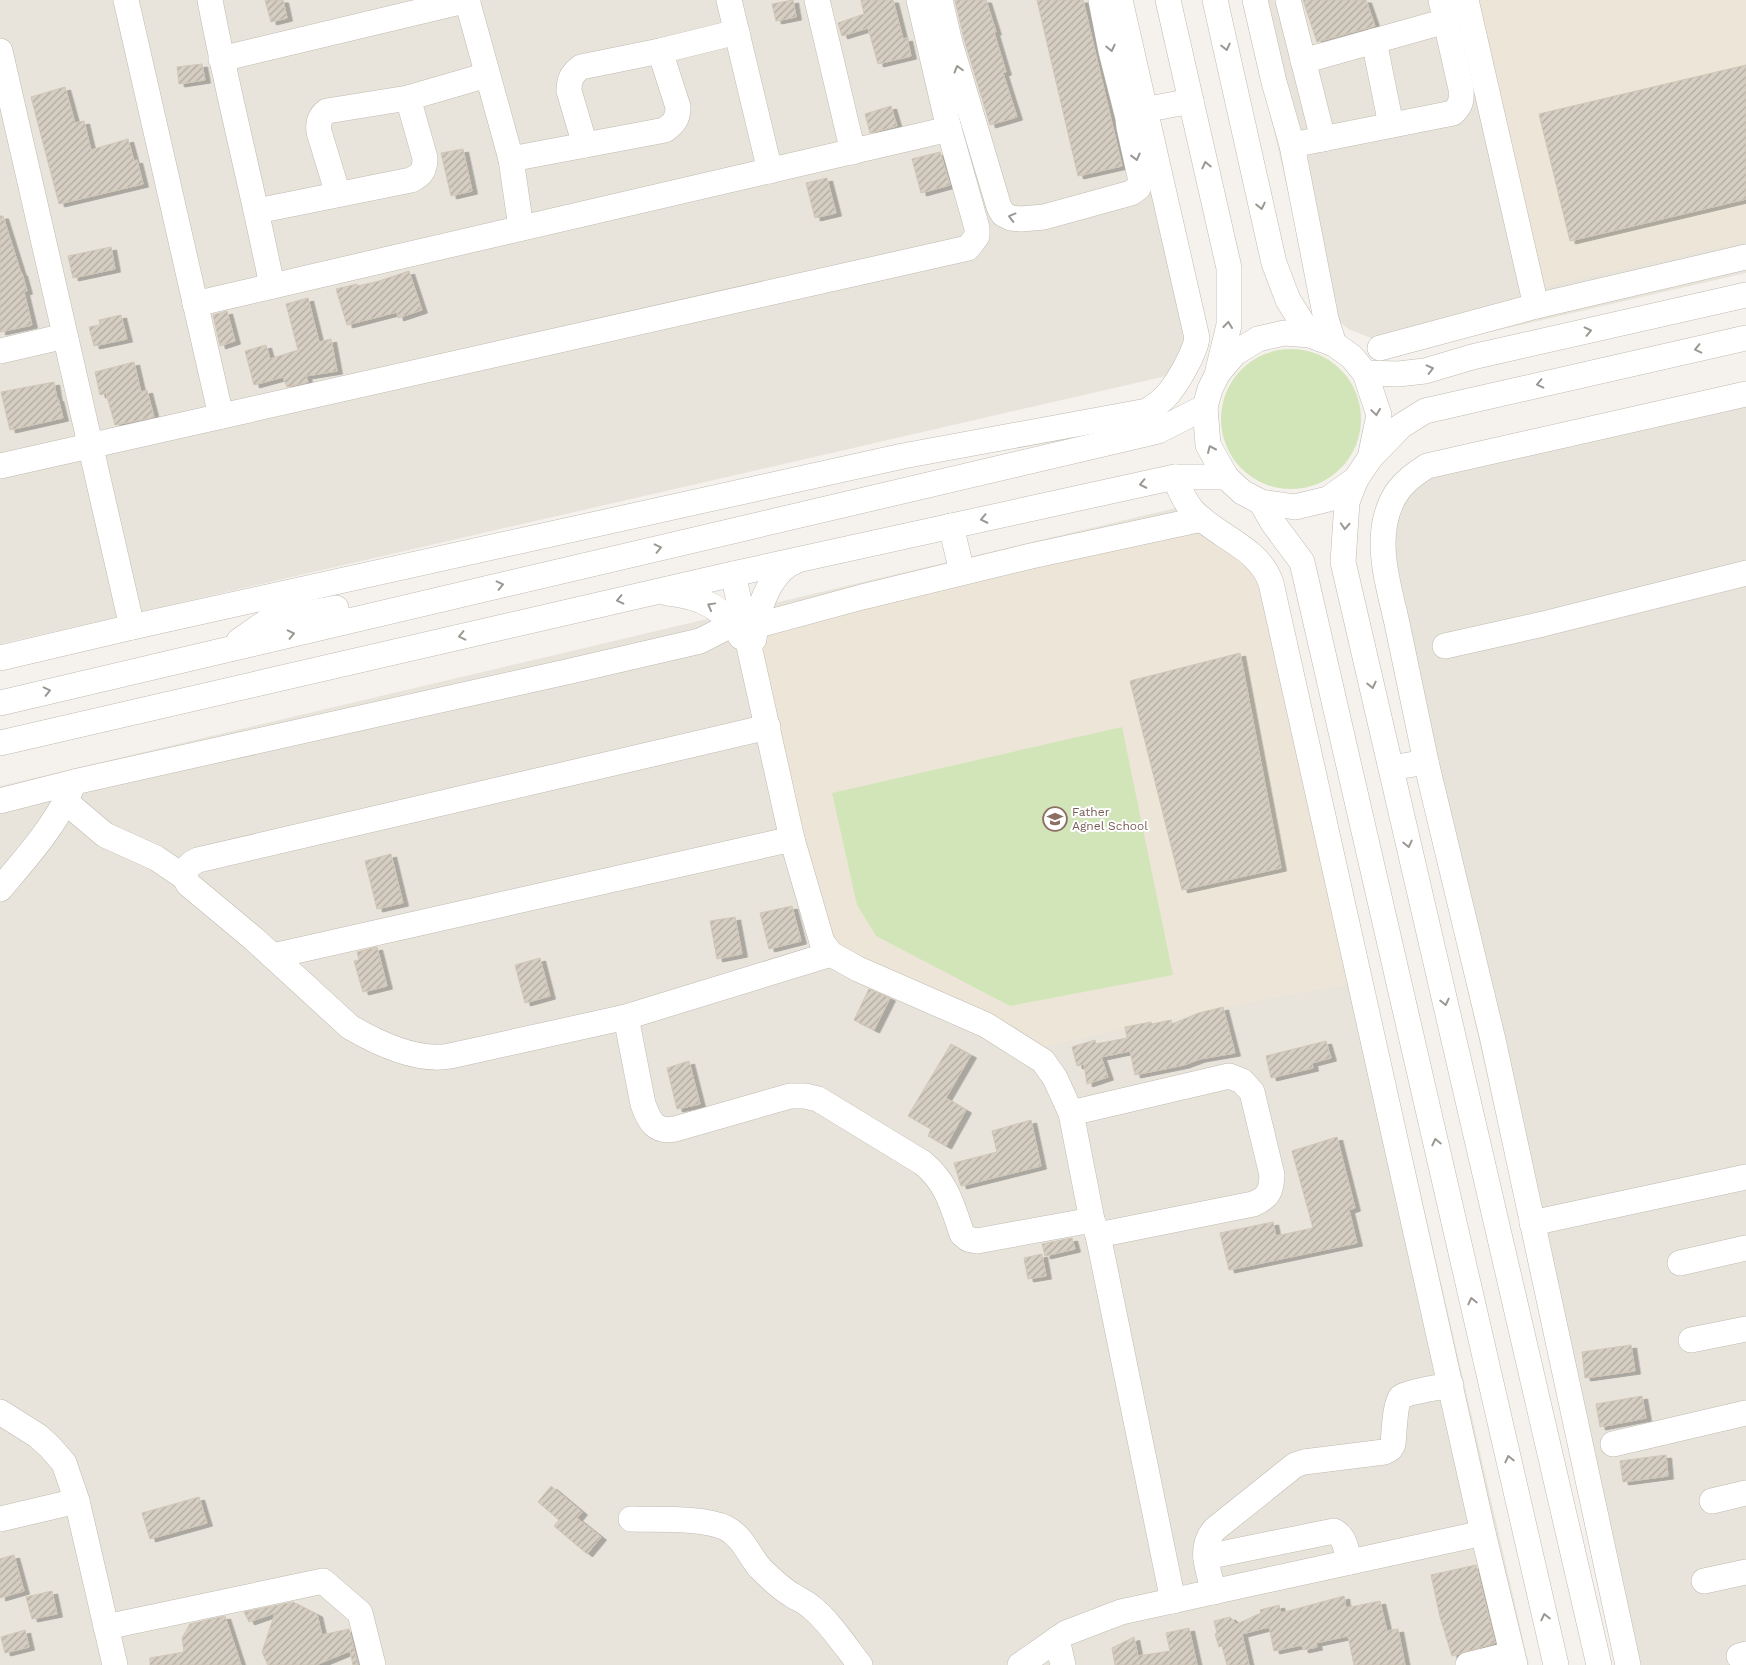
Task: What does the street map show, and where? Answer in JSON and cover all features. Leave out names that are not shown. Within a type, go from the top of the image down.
[{"type":"street","points":[[126,0],[221,416]]},
{"type":"street","points":[[210,0],[221,59],[257,211],[272,286]]},
{"type":"street","points":[[221,59],[467,0],[511,159],[521,228]]},
{"type":"street","points":[[728,0],[770,171]]},
{"type":"street","points":[[817,0],[853,152]]},
{"type":"street","points":[[0,466],[968,248],[977,236],[977,228],[949,130],[919,0]]},
{"type":"street","points":[[940,0],[950,43],[999,208],[1002,214],[1021,220],[1044,217],[1131,193],[1138,188],[1140,181],[1128,118],[1111,51],[1101,0]]},
{"type":"street","points":[[0,658],[903,456],[1147,411],[1168,394],[1190,357],[1197,338],[1120,0]]},
{"type":"street","points":[[1168,0],[1229,268],[1229,325],[1218,373],[1210,389],[1205,407],[1208,444],[1226,477],[1242,492],[1261,502],[1295,507],[1328,499],[1356,479]]},
{"type":"street","points":[[1215,0],[1274,264],[1288,300],[1310,335]]},
{"type":"street","points":[[1255,0],[1274,82],[1292,145],[1320,293],[1334,344]]},
{"type":"street","points":[[1288,0],[1322,139]]},
{"type":"street","points":[[1466,0],[1536,306]]},
{"type":"street","points":[[1292,145],[1453,113],[1460,107],[1462,99],[1443,11],[1374,41],[1303,61]]},
{"type":"street","points":[[585,145],[569,91],[572,73],[581,67],[660,52],[737,32]]},
{"type":"street","points":[[1374,41],[1391,125]]},
{"type":"street","points":[[0,52],[132,627]]},
{"type":"street","points":[[511,159],[665,130],[673,124],[678,116],[678,107],[660,52]]},
{"type":"street","points":[[338,194],[319,132],[318,124],[321,116],[327,111],[408,98],[487,75]]},
{"type":"street","points":[[1236,91],[1274,82]]},
{"type":"street","points":[[257,211],[412,180],[420,176],[425,167],[425,158],[408,98]]},
{"type":"street","points":[[1144,110],[1191,100]]},
{"type":"street","points":[[196,304],[949,130]]},
{"type":"street","points":[[1380,348],[1536,306],[1746,257]]},
{"type":"street","points":[[1630,284],[1638,320]]},
{"type":"street","points":[[1365,373],[1398,374],[1425,371],[1472,358],[1746,295]]},
{"type":"street","points":[[1218,373],[1235,353],[1258,339],[1284,333],[1310,335],[1334,344],[1352,357],[1365,373],[1379,415],[1370,458]]},
{"type":"street","points":[[0,351],[65,336]]},
{"type":"street","points":[[1599,1665],[1343,562],[1348,502],[1356,479],[1370,458],[1401,426],[1425,411],[1746,338]]},
{"type":"street","points":[[1628,1665],[1493,1040],[1426,762],[1384,563],[1385,524],[1395,496],[1409,477],[1427,466],[1746,394]]},
{"type":"street","points":[[0,703],[1158,431],[1205,407]]},
{"type":"street","points":[[903,456],[957,478]]},
{"type":"street","points":[[0,743],[808,557],[1175,477],[1226,477]]},
{"type":"street","points":[[1175,477],[1181,494],[1192,510],[1257,559],[1267,570],[1271,582],[1513,1660],[1468,1665]]},
{"type":"street","points":[[1261,502],[1273,523],[1302,562],[1556,1665]]},
{"type":"street","points":[[0,801],[70,792],[700,641],[744,625],[962,572],[1202,519]]},
{"type":"street","points":[[951,526],[962,572]]},
{"type":"street","points":[[744,625],[760,605],[772,583],[789,564],[808,557]]},
{"type":"street","points":[[733,574],[792,839],[822,942],[831,954],[858,969],[986,1025],[1043,1061],[1055,1078],[1071,1113],[1173,1601]]},
{"type":"street","points":[[1445,646],[1746,574]]},
{"type":"street","points":[[656,592],[683,594],[700,600],[744,625],[752,656]]},
{"type":"street","points":[[184,877],[185,871],[190,864],[198,860],[768,727]]},
{"type":"street","points":[[1391,768],[1426,762]]},
{"type":"street","points":[[1316,782],[1351,775]]},
{"type":"street","points":[[70,792],[105,834],[156,858],[184,877],[188,884],[273,956],[350,1028],[367,1037],[416,1056],[428,1058],[450,1056],[626,1017],[831,954]]},
{"type":"street","points":[[0,889],[39,842],[70,792]]},
{"type":"street","points":[[273,956],[792,839]]},
{"type":"street","points":[[626,1017],[642,1104],[648,1117],[657,1127],[666,1131],[675,1129],[790,1096],[818,1099],[923,1162],[935,1173],[943,1184],[962,1234],[968,1239],[977,1241],[1095,1228],[1253,1204],[1265,1198],[1271,1188],[1272,1175],[1252,1092],[1242,1081],[1229,1076],[1071,1113]]},
{"type":"street","points":[[1532,1224],[1746,1177]]},
{"type":"street","points":[[1680,1263],[1746,1248]]},
{"type":"street","points":[[1691,1340],[1746,1329]]},
{"type":"street","points":[[1214,1592],[1204,1547],[1208,1537],[1215,1529],[1287,1470],[1304,1462],[1384,1452],[1390,1449],[1393,1444],[1398,1404],[1401,1397],[1451,1386]]},
{"type":"street","points":[[0,1412],[38,1436],[50,1446],[64,1463],[77,1501],[115,1665]]},
{"type":"street","points":[[1613,1444],[1746,1413]]},
{"type":"street","points":[[1712,1501],[1746,1493]]},
{"type":"street","points":[[0,1519],[77,1501]]},
{"type":"street","points":[[632,1519],[706,1522],[727,1529],[741,1540],[759,1566],[778,1584],[790,1594],[810,1605],[819,1614],[860,1665]]},
{"type":"street","points":[[1206,1557],[1334,1531],[1340,1534],[1344,1540],[1349,1562]]},
{"type":"street","points":[[1020,1665],[1066,1633],[1122,1612],[1483,1533]]},
{"type":"street","points":[[1704,1580],[1746,1572]]},
{"type":"street","points":[[106,1627],[322,1581],[360,1613],[373,1665]]},
{"type":"street","points":[[1057,1639],[1064,1665]]},
{"type":"shaded area","points":[[0,0],[1110,0],[1197,369],[0,644]]},
{"type":"shaded area","points":[[1243,0],[1746,0],[1746,273],[1416,349],[1394,347],[1348,329],[1313,297]]},
{"type":"shaded area","points":[[1478,0],[1746,0],[1746,241],[1545,287]]},
{"type":"shaded area","points":[[1746,391],[1746,1665],[1621,1665],[1374,578],[1375,530],[1389,486]]},
{"type":"shaded area","points":[[1193,504],[1276,565],[1529,1665],[0,1665],[0,786]]},
{"type":"shaded area","name":"Father Agnel School","points":[[1208,533],[1253,570],[1270,606],[1353,983],[1235,1005],[1033,1049],[837,951],[826,931],[762,664],[763,639],[775,629],[1132,544]]},
{"type":"green space","points":[[1291,349],[1305,350],[1318,354],[1341,369],[1356,392],[1360,405],[1360,433],[1356,446],[1341,469],[1318,484],[1305,488],[1291,489],[1277,488],[1264,484],[1241,469],[1226,446],[1222,433],[1221,419],[1222,405],[1226,392],[1241,369],[1264,354],[1277,350]]},
{"type":"green space","points":[[1122,727],[1173,975],[1010,1006],[876,936],[857,905],[832,793]]},
{"type":"building","points":[[265,0],[283,0],[287,18],[271,22]]},
{"type":"building","points":[[793,0],[796,17],[776,21],[772,4]]},
{"type":"building","points":[[861,0],[893,0],[903,39],[907,38],[911,56],[878,64],[868,28],[842,36],[838,23],[864,14]]},
{"type":"building","points":[[955,0],[986,0],[1006,72],[1003,73],[1017,117],[990,125],[964,39]]},
{"type":"building","points":[[1037,0],[1083,0],[1122,166],[1078,176]]},
{"type":"building","points":[[1303,0],[1366,0],[1375,26],[1317,42]]},
{"type":"building","points":[[202,64],[205,80],[179,84],[177,67]]},
{"type":"building","points":[[1746,65],[1746,199],[1570,241],[1539,114]]},
{"type":"building","points":[[65,87],[75,123],[84,121],[91,150],[128,139],[134,161],[137,160],[143,184],[59,204],[31,97]]},
{"type":"building","points":[[891,106],[897,126],[870,133],[865,114]]},
{"type":"building","points":[[463,149],[472,191],[451,196],[441,153]]},
{"type":"building","points":[[940,152],[950,185],[921,193],[912,159]]},
{"type":"building","points":[[827,178],[836,213],[815,218],[806,183]]},
{"type":"building","points":[[0,216],[3,216],[22,273],[27,291],[24,292],[32,325],[0,332]]},
{"type":"building","points":[[111,247],[115,269],[73,278],[68,256]]},
{"type":"building","points":[[409,271],[422,310],[398,318],[397,312],[347,325],[336,289],[379,281]]},
{"type":"building","points":[[308,298],[319,342],[331,339],[337,371],[306,376],[308,382],[287,387],[283,377],[254,385],[245,351],[266,345],[270,359],[298,350],[286,304]]},
{"type":"building","points":[[227,311],[235,341],[220,346],[213,315]]},
{"type":"building","points":[[121,315],[127,339],[94,346],[89,327],[100,325],[99,320]]},
{"type":"building","points":[[134,362],[141,392],[147,390],[154,417],[115,425],[106,393],[100,395],[95,372]]},
{"type":"building","points":[[54,382],[63,418],[10,430],[1,392]]},
{"type":"building","points":[[1240,653],[1281,868],[1182,890],[1130,681]]},
{"type":"building","points":[[391,854],[403,903],[377,909],[365,861]]},
{"type":"building","points":[[792,906],[801,941],[769,949],[760,913]]},
{"type":"building","points":[[735,917],[742,954],[717,959],[710,921]]},
{"type":"building","points":[[377,947],[387,986],[363,992],[354,961],[359,960],[357,952]]},
{"type":"building","points":[[540,958],[550,996],[525,1003],[515,965]]},
{"type":"building","points":[[869,989],[890,998],[874,1030],[854,1020]]},
{"type":"building","points":[[1223,1007],[1235,1053],[1200,1059],[1184,1065],[1135,1075],[1130,1051],[1101,1057],[1108,1077],[1087,1084],[1084,1064],[1077,1066],[1072,1047],[1095,1040],[1096,1044],[1127,1038],[1125,1027],[1171,1020],[1172,1024],[1199,1013]]},
{"type":"building","points":[[1326,1041],[1331,1058],[1312,1063],[1313,1068],[1271,1078],[1266,1056]]},
{"type":"building","points":[[951,1044],[971,1055],[946,1098],[966,1110],[946,1146],[928,1136],[931,1129],[908,1116]]},
{"type":"building","points":[[689,1061],[700,1104],[677,1109],[667,1068]]},
{"type":"building","points":[[1031,1120],[1041,1166],[961,1186],[954,1163],[997,1152],[992,1131]]},
{"type":"building","points":[[1337,1137],[1355,1208],[1349,1210],[1357,1243],[1229,1270],[1220,1233],[1273,1222],[1276,1236],[1313,1228],[1292,1151]]},
{"type":"building","points":[[1072,1238],[1075,1249],[1045,1256],[1042,1244]]},
{"type":"building","points":[[1042,1254],[1046,1276],[1028,1279],[1024,1258]]},
{"type":"building","points":[[1631,1345],[1635,1371],[1585,1378],[1582,1352]]},
{"type":"building","points":[[1642,1396],[1646,1418],[1600,1427],[1596,1404]]},
{"type":"building","points":[[1666,1455],[1668,1476],[1623,1482],[1620,1461]]},
{"type":"building","points":[[551,1486],[582,1512],[577,1518],[601,1537],[587,1554],[554,1526],[559,1520],[538,1502]]},
{"type":"building","points":[[199,1497],[207,1523],[150,1539],[142,1513]]},
{"type":"building","points":[[14,1555],[24,1591],[0,1598],[0,1559]]},
{"type":"building","points":[[1476,1565],[1495,1643],[1452,1656],[1440,1617],[1431,1575]]},
{"type":"building","points":[[52,1591],[57,1614],[32,1619],[26,1597]]},
{"type":"building","points":[[1344,1596],[1346,1608],[1380,1601],[1387,1631],[1398,1629],[1405,1665],[1354,1665],[1348,1636],[1316,1643],[1317,1647],[1303,1650],[1302,1645],[1274,1651],[1269,1627],[1242,1634],[1249,1665],[1227,1665],[1222,1646],[1219,1647],[1215,1634],[1217,1633],[1214,1621],[1230,1617],[1237,1624],[1261,1613],[1260,1610],[1279,1605],[1281,1613]]},
{"type":"building","points":[[293,1602],[317,1614],[322,1635],[349,1629],[358,1665],[353,1665],[350,1651],[316,1665],[268,1665],[262,1652],[275,1613],[249,1622],[244,1612]]},
{"type":"building","points":[[225,1616],[241,1665],[150,1665],[150,1658],[184,1652],[182,1638],[190,1624]]},
{"type":"building","points":[[1189,1628],[1197,1665],[1115,1665],[1112,1648],[1134,1637],[1138,1656],[1170,1651],[1166,1633]]},
{"type":"building","points":[[25,1630],[29,1647],[5,1653],[1,1637]]},
{"type":"place","name":"Father Agnel School","points":[[1055,819]]}]
